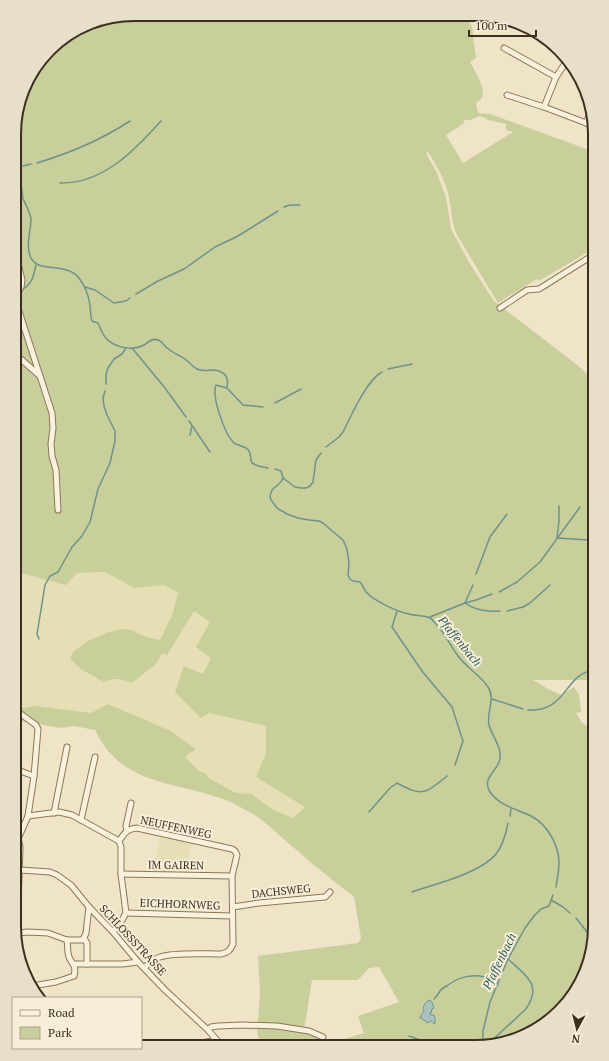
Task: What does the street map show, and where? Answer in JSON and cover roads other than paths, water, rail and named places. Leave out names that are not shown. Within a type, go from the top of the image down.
[{"type":"street","points":[[504,48],[556,77]]},
{"type":"street","points":[[544,107],[556,77],[564,65]]},
{"type":"street","points":[[507,95],[544,107],[586,124],[587,121]]},
{"type":"street","points":[[500,308],[527,290],[539,289],[588,258]]},
{"type":"street","points":[[21,276],[21,287]]},
{"type":"street","points":[[21,318],[52,413],[53,428],[51,444],[52,456],[56,470],[58,510]]},
{"type":"street","points":[[21,359],[40,376]]},
{"type":"street","points":[[21,714],[36,725],[38,729],[34,776],[28,816],[21,829]]},
{"type":"street","points":[[54,813],[66,747]]},
{"type":"street","points":[[82,820],[95,757]]},
{"type":"street","points":[[21,771],[34,776]]},
{"type":"street","points":[[126,831],[131,803]]},
{"type":"street","points":[[28,816],[59,812],[72,815],[119,841],[121,847],[121,874],[126,913],[113,932]]},
{"type":"street","name":"NEUFFENWEG","points":[[119,841],[126,831],[137,828],[232,849],[235,851],[237,857],[232,876]]},
{"type":"street","name":"SCHLOSSSTRASSE","points":[[21,870],[50,872],[71,885],[138,962],[165,990],[208,1030],[216,1040]]},
{"type":"street","name":"IM GAIREN","points":[[121,874],[232,876]]},
{"type":"street","points":[[144,968],[152,961],[161,957],[175,955],[221,954],[226,953],[231,949],[233,944],[232,876]]},
{"type":"street","name":"DACHSWEG","points":[[233,907],[326,897],[330,892]]},
{"type":"street","points":[[87,964],[87,943],[84,938],[89,907]]},
{"type":"street","name":"EICHHORNWEG","points":[[126,913],[232,916]]},
{"type":"street","points":[[21,934],[28,932],[48,933],[68,940],[83,940],[84,938]]},
{"type":"street","points":[[37,985],[56,982],[74,976],[74,964],[69,956],[68,940]]},
{"type":"street","points":[[74,964],[123,964],[138,962]]},
{"type":"street","points":[[208,1030],[211,1027],[218,1026],[277,1026],[309,1031],[323,1037]]},
{"type":"water","points":[[429,1000],[432,1002],[434,1008],[432,1009],[430,1015],[434,1015],[435,1024],[431,1021],[427,1023],[425,1020],[424,1021],[420,1018],[424,1011],[424,1005]]},
{"type":"waterway","points":[[37,163],[85,145],[130,121]]},
{"type":"waterway","points":[[60,183],[76,182],[90,178],[104,171],[129,154],[161,121]]},
{"type":"waterway","points":[[23,166],[31,164]]},
{"type":"waterway","name":"Pfaffenbach","points":[[21,184],[23,199],[31,219],[28,249],[31,258],[35,263],[46,267],[67,270],[74,273],[79,278],[88,295],[92,321],[98,323],[105,337],[117,346],[132,348],[142,346],[156,339],[161,341],[169,350],[185,359],[197,369],[215,370],[223,373],[227,378],[227,388],[216,385],[215,397],[226,431],[233,442],[248,449],[252,463],[268,468]]},
{"type":"waterway","points":[[284,207],[290,205],[300,205]]},
{"type":"waterway","points":[[136,294],[158,281],[184,269],[215,247],[238,236],[278,211]]},
{"type":"waterway","points":[[22,290],[32,279],[36,265]]},
{"type":"waterway","points":[[85,287],[95,290],[114,303],[126,301],[130,298]]},
{"type":"waterway","points":[[106,384],[106,374],[108,368],[114,359],[122,354],[126,348]]},
{"type":"waterway","points":[[132,348],[165,388],[186,417]]},
{"type":"waterway","points":[[388,369],[412,364]]},
{"type":"waterway","points":[[326,447],[343,432],[370,383],[382,372]]},
{"type":"waterway","points":[[227,388],[243,405],[263,407]]},
{"type":"waterway","points":[[275,403],[301,389]]},
{"type":"waterway","points":[[39,639],[37,634],[45,585],[50,576],[58,572],[72,547],[82,536],[90,522],[98,489],[110,463],[115,441],[115,431],[104,406],[103,398],[105,391]]},
{"type":"waterway","points":[[189,421],[210,452]]},
{"type":"waterway","points":[[190,435],[192,426]]},
{"type":"waterway","points":[[283,478],[295,487],[306,488],[310,486],[313,482],[316,460],[321,453]]},
{"type":"waterway","name":"Pfaffenbach","points":[[275,469],[281,471],[283,478],[281,482],[272,490],[270,496],[277,508],[298,518],[323,523],[343,540],[347,549],[349,563],[348,575],[350,579],[360,582],[365,591],[386,606],[411,615],[431,618],[443,632],[455,652],[488,687],[491,696],[488,720],[490,729],[500,750],[499,763],[487,783],[488,787],[490,792],[499,801],[531,816],[542,824],[547,830],[557,849],[559,869],[556,887]]},
{"type":"waterway","points":[[559,506],[557,538],[588,540]]},
{"type":"waterway","points":[[499,592],[517,582],[540,562],[580,507]]},
{"type":"waterway","points":[[476,574],[490,537],[507,514]]},
{"type":"waterway","points":[[473,585],[465,603],[482,610],[500,611]]},
{"type":"waterway","points":[[507,611],[523,607],[530,603],[550,585]]},
{"type":"waterway","points":[[430,617],[492,594]]},
{"type":"waterway","points":[[397,611],[392,627],[422,671],[452,707],[463,741],[455,765]]},
{"type":"waterway","points":[[528,710],[541,709],[551,705],[559,699],[577,678],[588,672]]},
{"type":"waterway","points":[[492,699],[523,709]]},
{"type":"waterway","points":[[369,812],[390,788],[397,783],[411,790],[422,792],[430,789],[447,776]]},
{"type":"waterway","name":"Pfaffenbach","points":[[510,816],[511,809]]},
{"type":"waterway","points":[[412,892],[457,877],[480,867],[489,861],[501,847],[508,823]]},
{"type":"waterway","name":"Pfaffenbach","points":[[483,1039],[483,1031],[490,1002],[508,959],[525,928],[541,909],[549,906],[553,895]]},
{"type":"waterway","points":[[551,900],[570,913]]},
{"type":"waterway","points":[[576,918],[588,933]]},
{"type":"waterway","points":[[494,1038],[526,1009],[533,993],[532,986],[526,975],[508,959]]},
{"type":"waterway","points":[[434,999],[443,988],[452,982],[468,976],[485,977],[491,979],[498,985]]},
{"type":"waterway","points":[[409,1036],[421,1040]]}]
